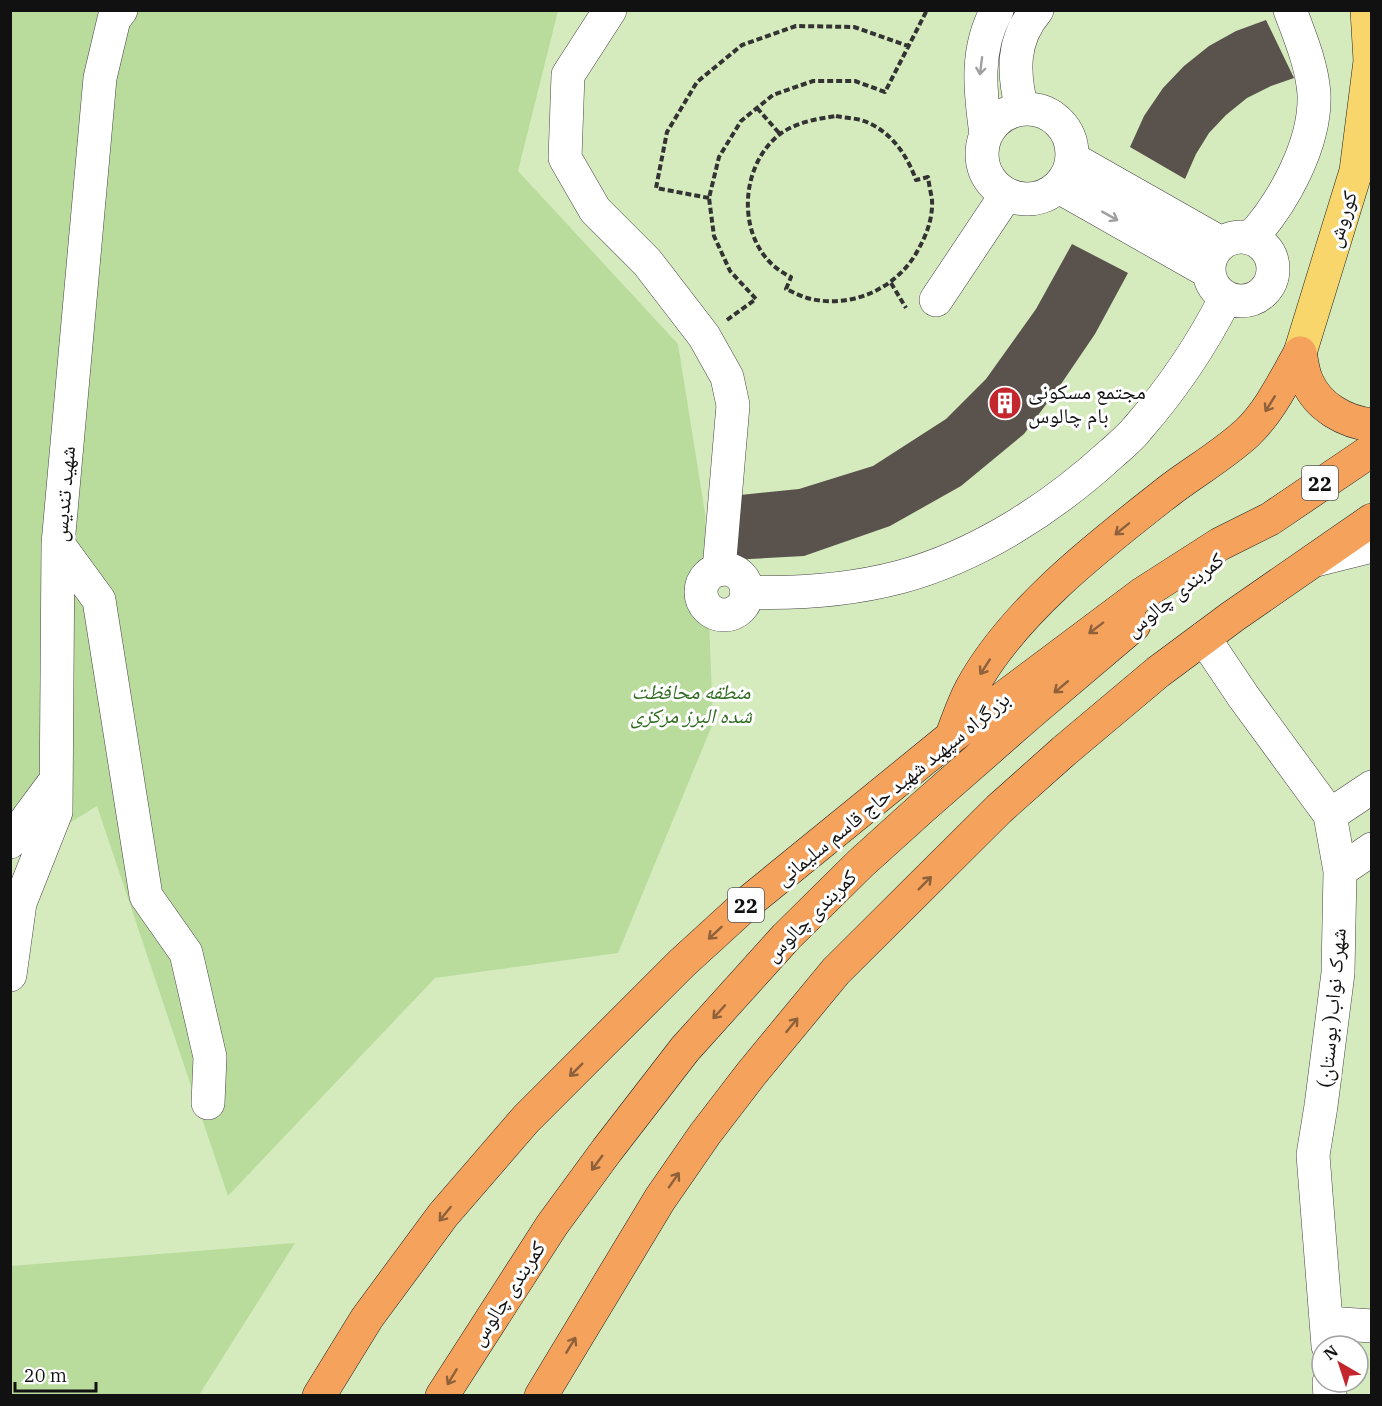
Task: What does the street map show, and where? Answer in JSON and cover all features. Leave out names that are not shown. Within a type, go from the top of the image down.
[{"type":"highway","points":[[1300,353],[1306,381],[1317,399],[1339,415],[1357,423],[1371,425]]},
{"type":"highway","points":[[923,807],[970,690],[997,648],[1025,616],[1087,558],[1171,489],[1247,432],[1267,409],[1300,353]]},
{"type":"highway","name":"بزرگراه سپهبد شهید حاج قاسم سلیمانی","points":[[319,1395],[368,1317],[443,1215],[526,1119],[682,963],[751,900],[951,738],[1142,594],[1220,544],[1270,519],[1371,450]]},
{"type":"highway","name":"کمربندی چالوس","points":[[442,1395],[552,1225],[679,1057],[786,937],[861,863],[1029,714],[1194,577],[1270,519]]},
{"type":"highway","points":[[541,1395],[679,1171],[751,1074],[836,971],[1007,801],[1141,686],[1309,562],[1371,520]]},
{"type":"main road","name":"کوروش","points":[[1300,353],[1356,171],[1370,61],[1367,10]]},
{"type":"street","name":"شهید تندیس","points":[[10,975],[20,903],[56,812],[58,543],[100,78],[114,19],[121,10]]},
{"type":"street","points":[[610,10],[568,75],[565,158],[595,210],[647,262],[704,336],[728,377],[733,405],[719,570],[707,577],[700,591],[701,598],[709,610],[723,616],[737,611],[742,606],[746,592],[789,593],[849,586],[899,577],[933,566],[992,539],[1038,512],[1088,475],[1136,431],[1206,337],[1227,263],[1267,220],[1285,194],[1300,160],[1310,128],[1314,95],[1309,67],[1290,10]]},
{"type":"street","points":[[986,134],[980,71],[992,20],[997,10]]},
{"type":"street","points":[[1022,109],[1014,64],[1021,38],[1037,10]]},
{"type":"street","points":[[1022,109],[1035,109],[1048,113],[1059,122],[1070,138],[1073,159],[1066,179],[1059,187],[1034,200],[1006,195],[994,186],[986,175],[982,162],[982,148],[986,134],[995,122],[1007,113],[1022,109]]},
{"type":"street","points":[[1073,159],[1227,263]]},
{"type":"street","points":[[1059,187],[1227,263]]},
{"type":"street","points":[[936,300],[1006,195]]},
{"type":"street","points":[[58,543],[99,600],[146,896],[186,953],[210,1058],[208,1103]]},
{"type":"street","points":[[1309,562],[1371,546]]},
{"type":"street","name":"شهرک نواب( بوستان)","points":[[1204,638],[1243,696],[1330,815],[1340,871],[1338,973],[1322,1106],[1313,1155],[1327,1334]]},
{"type":"street","points":[[10,842],[56,780]]},
{"type":"street","points":[[1330,815],[1371,787]]},
{"type":"street","points":[[1340,871],[1371,849]]},
{"type":"street","points":[[1327,1334],[1371,1326]]},
{"type":"path","points":[[756,299],[730,271],[714,236],[709,198],[718,157],[741,122],[773,95],[813,81],[855,81],[885,92],[927,10]]},
{"type":"path","points":[[709,198],[656,188],[667,132],[697,82],[741,45],[796,26],[854,27],[908,46]]},
{"type":"path","points":[[757,108],[780,134]]},
{"type":"path","points":[[836,116],[865,122],[890,137],[909,160],[916,180],[928,177],[932,201],[927,232],[913,261],[891,283],[862,297],[831,302],[806,298],[786,289],[791,277],[765,256],[752,233],[747,206],[750,179],[761,154],[780,134],[807,120],[836,116]]},
{"type":"green space","name":"منطقه محافظت شده البرز مرکزی","points":[[10,11],[1371,11],[1371,1395],[11,1395]]},
{"type":"green space","points":[[11,11],[558,11],[518,171],[678,344],[705,513],[713,723],[618,953],[435,978],[228,1196],[97,806],[11,859]]},
{"type":"green space","points":[[295,1243],[199,1395],[11,1395],[11,1266]]},
{"type":"building","points":[[1266,20],[1294,78],[1247,98],[1226,115],[1209,133],[1196,154],[1185,179],[1130,147],[1144,116],[1163,88],[1184,66],[1209,46],[1236,31]]},
{"type":"building","name":"مجتمع مسکونی بام چالوس","points":[[1072,244],[1128,273],[1095,334],[1024,434],[961,486],[890,526],[804,556],[731,560],[731,496],[799,489],[873,466],[946,419],[986,379],[1036,309]]},
{"type":"place","name":"مجتمع مسکونی بام چالوس","points":[[1005,403]]}]
